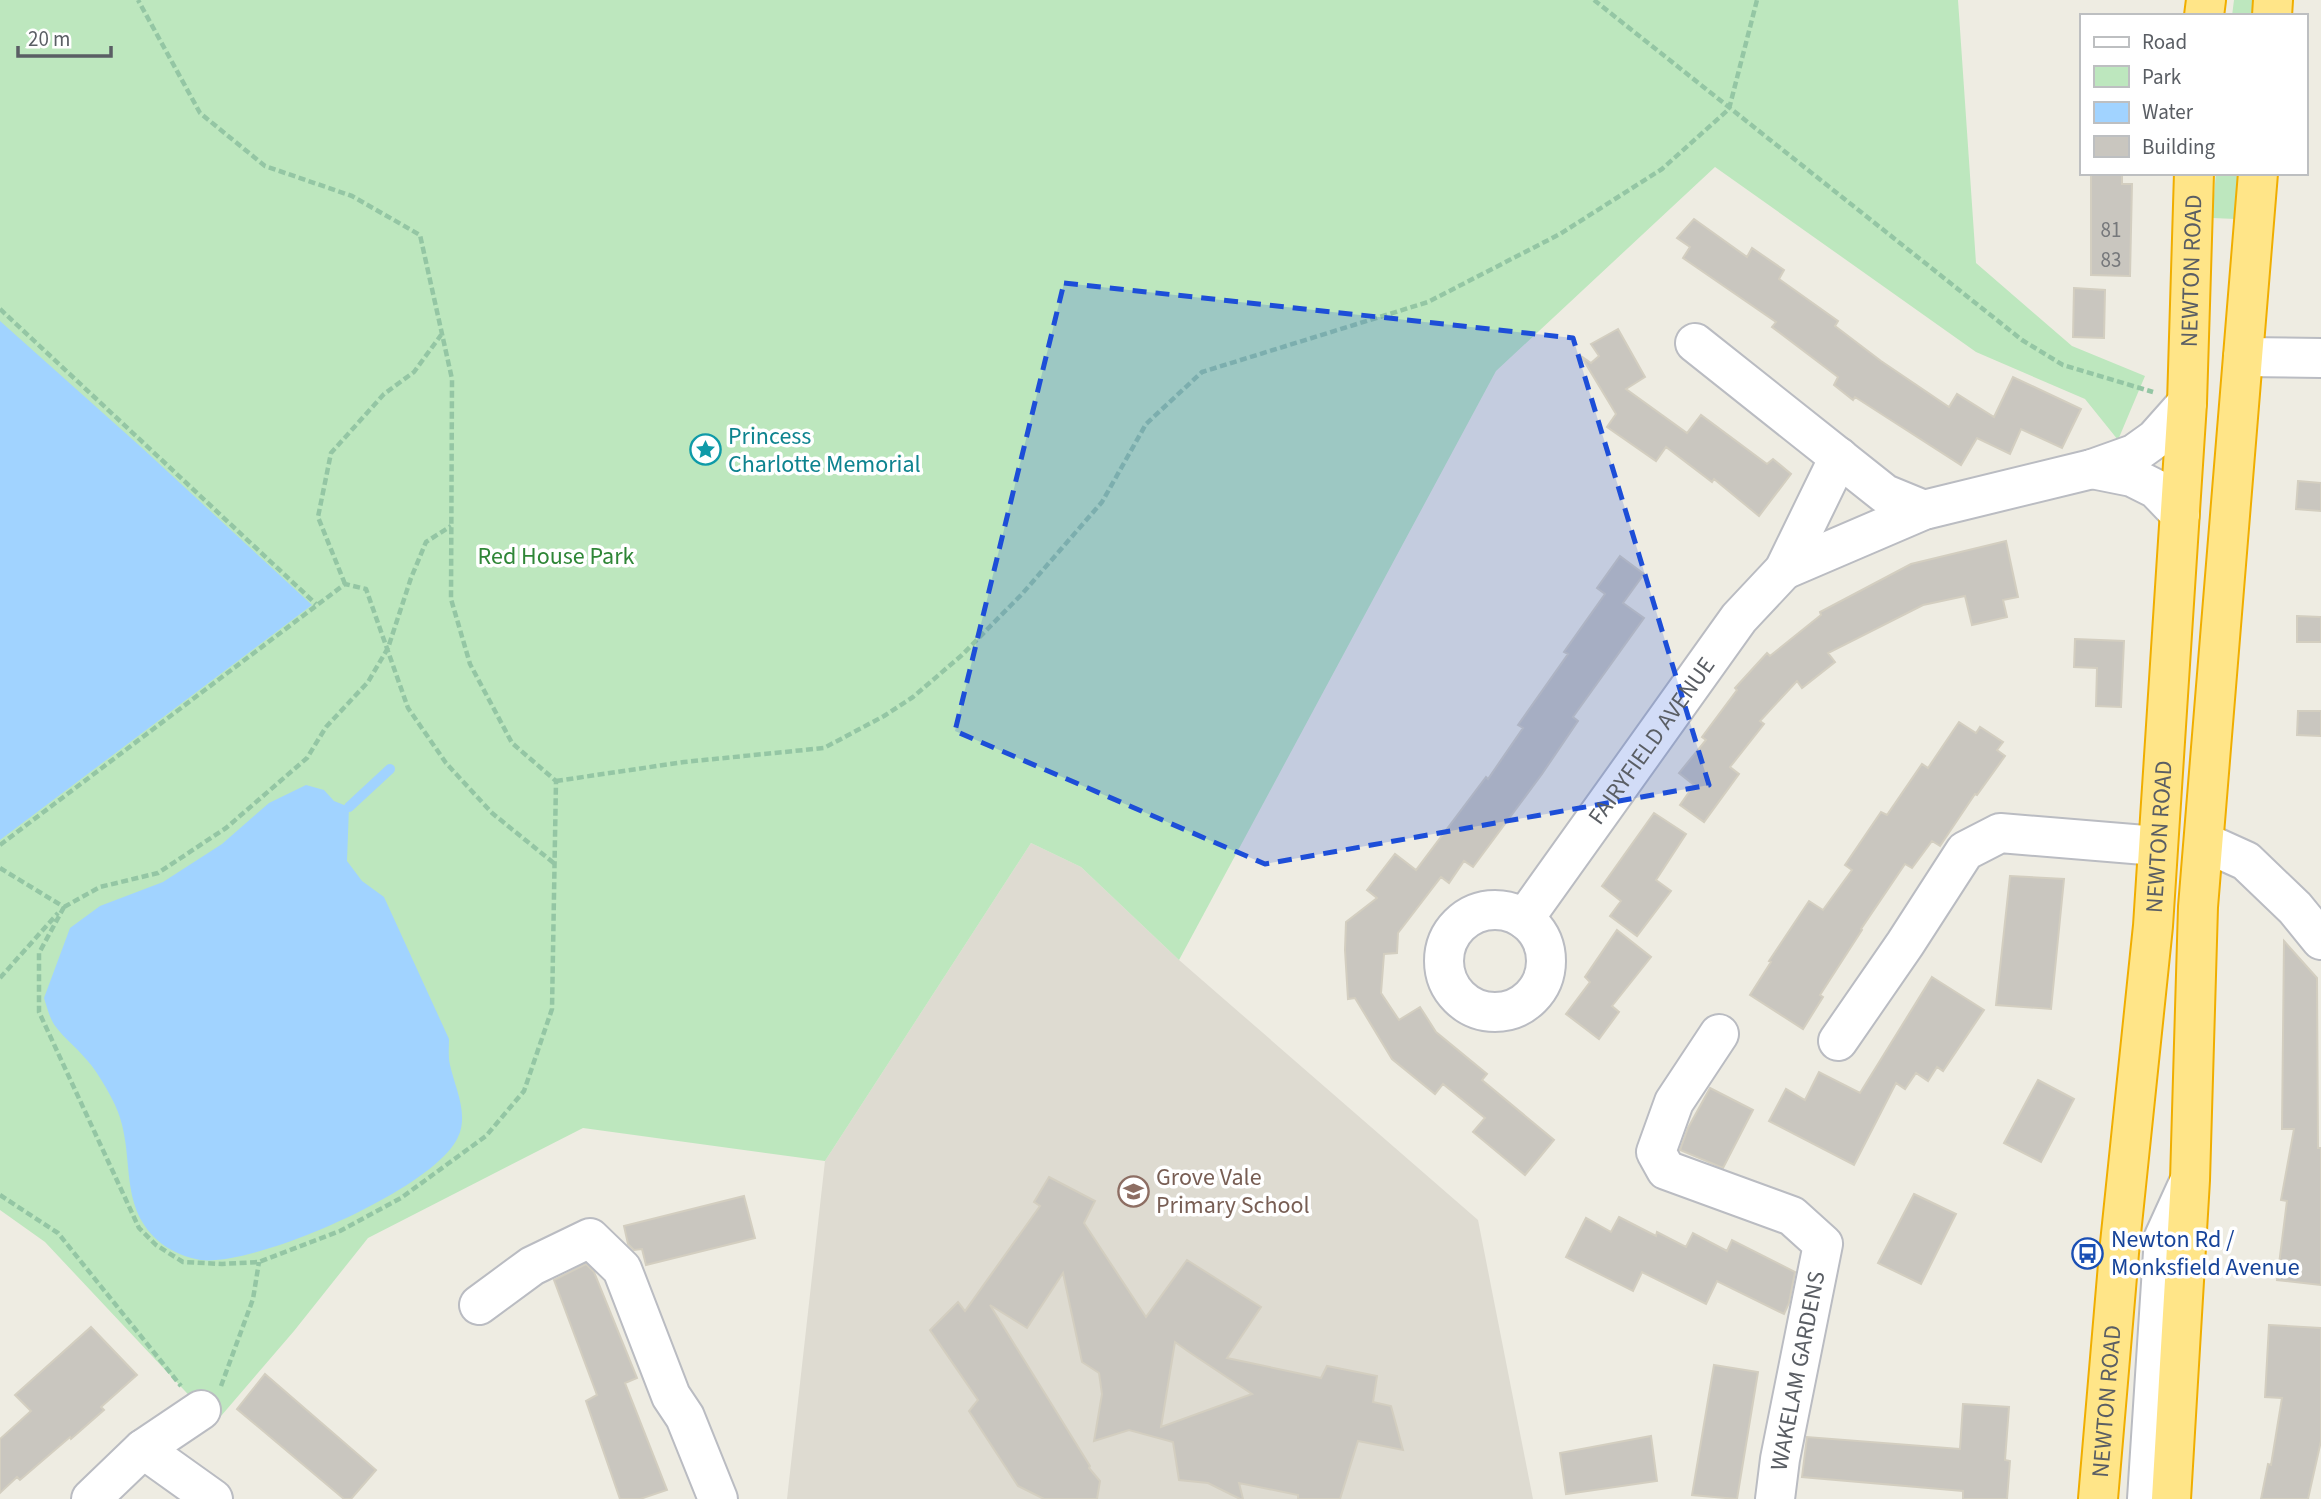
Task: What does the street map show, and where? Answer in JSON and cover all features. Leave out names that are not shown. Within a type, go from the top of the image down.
[{"type":"highway","name":"NEWTON ROAD","points":[[2098,1499],[2119,1253],[2153,926],[2187,403],[2194,175]]},
{"type":"highway","name":"NEWTON ROAD","points":[[2171,1499],[2190,1180],[2198,907],[2258,175]]},
{"type":"street","points":[[1695,343],[1885,494],[1924,510]]},
{"type":"street","points":[[2242,357],[2321,358]]},
{"type":"street","name":"FAIRYFIELD AVENUE","points":[[1784,570],[1924,510],[2092,469],[2134,454],[2155,439],[2187,403]]},
{"type":"street","name":"FAIRYFIELD AVENUE","points":[[1524,919],[1739,618],[1784,570],[1839,457]]},
{"type":"street","name":"FAIRYFIELD AVENUE","points":[[2092,469],[2132,477],[2156,489],[2180,514]]},
{"type":"street","points":[[1838,1041],[1965,851],[2000,833],[2157,846]]},
{"type":"street","points":[[2204,842],[2246,861],[2308,904],[2321,940]]},
{"type":"street","name":"WAKELAM GARDENS","points":[[1719,1034],[1674,1102],[1656,1152],[1666,1170],[1793,1216],[1823,1244],[1780,1459],[1775,1499]]},
{"type":"street","points":[[2147,1499],[2164,1237],[2190,1180]]},
{"type":"street","points":[[480,1305],[532,1266],[590,1238],[622,1269],[671,1396],[685,1417],[718,1499]]},
{"type":"street","points":[[91,1499],[143,1449],[201,1410]]},
{"type":"street","points":[[143,1449],[213,1499]]},
{"type":"path","points":[[138,0],[200,113],[265,166],[352,196],[420,235],[452,379],[452,599],[470,664],[512,743],[556,781],[684,762],[824,748],[884,716],[913,697],[962,655],[1022,594],[1102,502],[1146,424],[1202,372],[1428,302],[1560,234],[1662,169],[1729,109],[1757,0]]},
{"type":"path","points":[[1594,0],[2022,340],[2063,365],[2187,403]]},
{"type":"path","points":[[0,309],[316,604]]},
{"type":"path","points":[[345,584],[318,517],[331,453],[384,394],[414,372],[441,334]]},
{"type":"path","points":[[0,978],[64,907],[100,887],[158,873],[226,828],[307,758],[326,727],[368,682],[388,648],[426,542],[451,526]]},
{"type":"path","points":[[0,845],[345,584],[366,589],[408,708],[446,763],[492,813],[555,864]]},
{"type":"path","points":[[64,907],[39,953],[39,1012],[139,1228],[156,1245],[183,1262],[259,1262],[340,1231],[401,1198],[486,1136],[524,1091],[552,1009],[556,781]]},
{"type":"path","points":[[0,868],[64,907]]},
{"type":"path","points":[[0,1195],[58,1233],[201,1410],[218,1396],[253,1299],[259,1262]]},
{"type":"highlighted area","points":[[1064,283],[1573,338],[1709,785],[1265,864],[955,731]]},
{"type":"shaded area","name":"Grove Vale Primary School","points":[[1031,843],[1081,867],[1179,960],[1478,1220],[1533,1499],[787,1499],[825,1161]]},
{"type":"green space","name":"Red House Park","points":[[0,0],[1958,0],[1976,263],[2072,346],[2145,376],[2118,440],[2085,399],[1976,352],[1715,167],[1496,371],[1179,960],[1081,867],[1031,843],[825,1161],[583,1128],[368,1238],[294,1331],[215,1423],[45,1242],[0,1210]]},
{"type":"green space","points":[[2234,0],[2257,0],[2256,14],[2232,14]]},
{"type":"green space","points":[[2216,175],[2241,175],[2236,219],[2212,218]]},
{"type":"water","points":[[0,321],[312,605],[0,840]]},
{"type":"water","points":[[306,785],[324,790],[334,801],[349,807],[347,861],[362,881],[384,897],[449,1039],[449,1062],[462,1110],[461,1128],[458,1137],[443,1157],[416,1179],[342,1220],[261,1251],[227,1259],[196,1259],[162,1244],[148,1230],[139,1215],[133,1199],[123,1130],[116,1106],[94,1069],[54,1024],[44,998],[70,928],[100,906],[163,882],[222,844],[269,803]]},
{"type":"building","points":[[2091,175],[2122,175],[2122,184],[2132,184],[2130,276],[2091,275]]},
{"type":"building","points":[[1694,219],[1747,257],[1752,248],[1784,270],[1779,279],[1838,321],[1835,326],[1949,407],[1957,394],[1994,417],[2013,377],[2081,409],[2062,448],[2021,429],[2010,454],[1977,438],[1961,465],[1855,397],[1853,400],[1834,385],[1838,377],[1772,327],[1776,322],[1683,258],[1690,247],[1677,238]]},
{"type":"building","points":[[2074,288],[2105,290],[2104,338],[2073,337]]},
{"type":"building","points":[[1618,329],[1645,377],[1626,389],[1687,433],[1701,415],[1767,464],[1773,459],[1791,474],[1759,516],[1714,479],[1712,482],[1666,447],[1656,461],[1607,427],[1616,414],[1581,356],[1591,363],[1599,356],[1591,344]]},
{"type":"building","points":[[2298,481],[2321,483],[2321,511],[2296,509]]},
{"type":"building","points":[[2006,541],[2018,597],[2003,600],[2007,617],[1972,625],[1965,596],[1923,605],[1828,653],[1835,662],[1802,688],[1797,681],[1760,721],[1764,724],[1730,767],[1739,774],[1704,822],[1680,805],[1694,785],[1679,773],[1706,740],[1702,737],[1737,690],[1735,688],[1767,653],[1770,656],[1821,615],[1820,612],[1911,564]]},
{"type":"building","points":[[1620,556],[1644,574],[1623,603],[1644,618],[1573,717],[1578,721],[1542,774],[1473,867],[1464,861],[1449,883],[1441,877],[1398,933],[1397,953],[1384,954],[1381,993],[1399,1020],[1420,1007],[1436,1032],[1487,1074],[1482,1080],[1554,1140],[1525,1175],[1473,1132],[1485,1118],[1443,1084],[1435,1094],[1392,1059],[1355,998],[1348,999],[1346,922],[1377,898],[1367,890],[1395,854],[1416,870],[1486,777],[1488,779],[1523,728],[1518,725],[1568,654],[1564,652],[1605,594],[1597,588]]},
{"type":"building","points":[[2297,616],[2321,617],[2321,642],[2297,642]]},
{"type":"building","points":[[2075,639],[2124,641],[2121,707],[2096,706],[2097,668],[2074,667]]},
{"type":"building","points":[[2298,711],[2321,711],[2321,736],[2297,735]]},
{"type":"building","points":[[1959,722],[1976,733],[1980,727],[2003,742],[1997,750],[2005,756],[1940,846],[1932,841],[1912,868],[1905,864],[1820,995],[1823,997],[1803,1029],[1750,995],[1809,901],[1823,910],[1852,870],[1845,865],[1881,812],[1887,815],[1922,764],[1928,768]]},
{"type":"building","points":[[1654,813],[1686,834],[1656,880],[1671,891],[1637,936],[1610,916],[1621,901],[1602,886]]},
{"type":"building","points":[[2010,876],[2064,879],[2051,1009],[1996,1005]]},
{"type":"building","points":[[1617,930],[1651,957],[1612,1006],[1619,1012],[1599,1039],[1566,1014],[1590,982],[1585,977]]},
{"type":"building","points":[[2284,941],[2317,978],[2321,1285],[2277,1280],[2287,1201],[2281,1200],[2294,1129],[2282,1129]]},
{"type":"building","points":[[1932,977],[1984,1010],[1943,1071],[1937,1067],[1928,1081],[1916,1073],[1905,1089],[1896,1083],[1854,1165],[1769,1121],[1786,1089],[1805,1100],[1819,1072],[1860,1093]]},
{"type":"building","points":[[2038,1080],[2074,1099],[2041,1162],[2004,1143]]},
{"type":"building","points":[[1710,1088],[1753,1110],[1723,1168],[1680,1150],[1688,1128]]},
{"type":"building","points":[[1049,1177],[1095,1201],[1084,1223],[1146,1317],[1187,1260],[1261,1307],[1227,1358],[1321,1378],[1327,1366],[1377,1376],[1373,1402],[1391,1406],[1403,1450],[1358,1441],[1340,1499],[1298,1499],[1298,1495],[1239,1483],[1243,1499],[1240,1499],[1208,1483],[1179,1480],[1173,1442],[1129,1430],[1094,1441],[1102,1394],[1099,1373],[1082,1362],[1063,1273],[1027,1328],[990,1305],[1089,1468],[1100,1481],[1097,1499],[1044,1499],[1018,1486],[969,1411],[978,1400],[930,1330],[958,1302],[965,1311],[1040,1206],[1034,1202]],"holes":[[[1175,1342],[1252,1394],[1161,1427]]]},
{"type":"building","points":[[1914,1194],[1956,1214],[1921,1284],[1878,1263]]},
{"type":"building","points":[[744,1196],[755,1238],[646,1265],[642,1249],[634,1250],[628,1244],[624,1226]]},
{"type":"building","points":[[1619,1217],[1656,1236],[1657,1232],[1686,1247],[1693,1233],[1727,1251],[1732,1240],[1795,1272],[1784,1314],[1717,1281],[1706,1304],[1642,1272],[1633,1291],[1566,1257],[1586,1218],[1611,1232]]},
{"type":"building","points":[[586,1264],[594,1272],[637,1378],[625,1383],[667,1490],[640,1499],[620,1499],[586,1401],[597,1395],[554,1280]]},
{"type":"building","points":[[2269,1325],[2321,1328],[2321,1441],[2308,1499],[2261,1499],[2268,1464],[2271,1465],[2282,1398],[2265,1397]]},
{"type":"building","points":[[91,1327],[137,1375],[101,1407],[104,1410],[71,1439],[70,1437],[20,1480],[17,1477],[0,1493],[0,1439],[31,1411],[15,1395]]},
{"type":"building","points":[[1714,1365],[1758,1372],[1737,1499],[1692,1495]]},
{"type":"building","points":[[265,1374],[376,1470],[351,1499],[344,1499],[237,1409]]},
{"type":"building","points":[[1963,1404],[2009,1407],[2005,1460],[2010,1461],[2007,1499],[1963,1499],[1963,1491],[1802,1477],[1807,1437],[1960,1449]]},
{"type":"building","points":[[1651,1436],[1657,1481],[1566,1494],[1560,1453]]},
{"type":"waterway","points":[[349,807],[390,769]]},
{"type":"place","name":"Princess Charlotte Memorial","points":[[705,450]]},
{"type":"place","name":"Grove Vale Primary School","points":[[1133,1191]]},
{"type":"place","name":"Newton Rd / Monksfield Avenue","points":[[2088,1253]]}]
